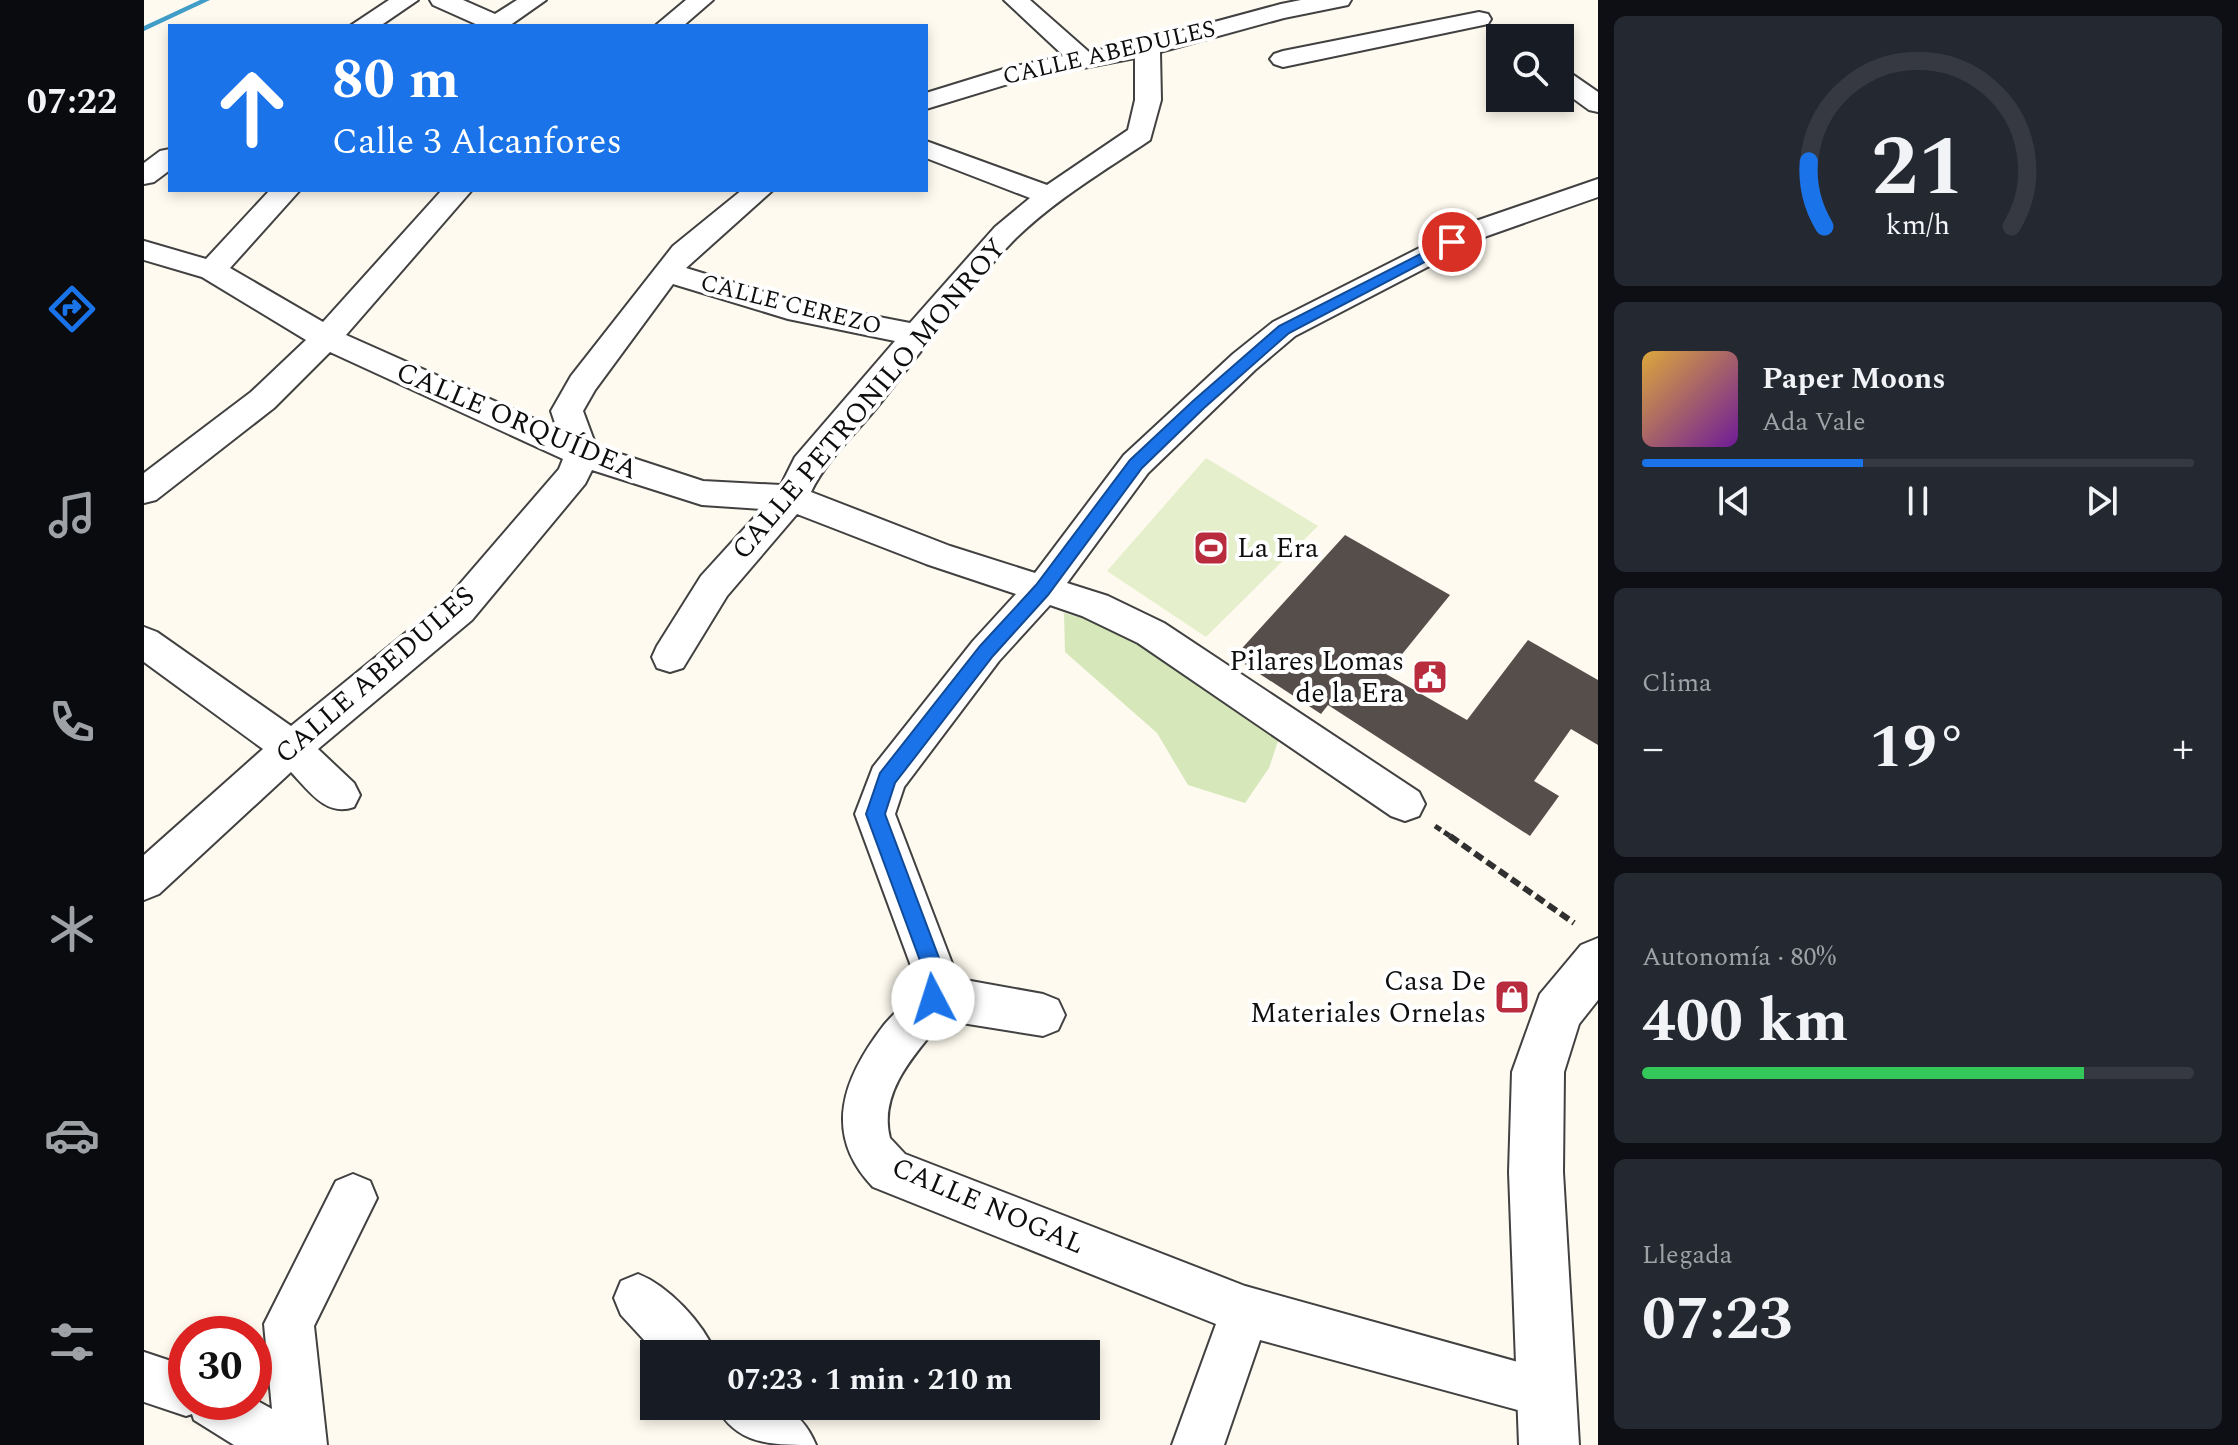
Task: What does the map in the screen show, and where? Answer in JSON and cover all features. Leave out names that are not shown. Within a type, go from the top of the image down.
[{"type":"street","points":[[365,24],[406,0]]},
{"type":"street","points":[[442,0],[492,24]]},
{"type":"street","points":[[496,24],[534,0]]},
{"type":"street","points":[[670,24],[701,0]]},
{"type":"street","points":[[1016,0],[1082,59]]},
{"type":"street","name":"CALLE ABEDULES","points":[[928,100],[1016,73],[1147,48],[1281,11],[1339,0]]},
{"type":"street","points":[[1283,59],[1488,25],[1457,0]]},
{"type":"street","name":"CALLE PETRONILO MONROY","points":[[670,657],[714,586],[791,498],[807,466],[1005,233],[1050,196],[1141,134],[1148,100],[1147,48]]},
{"type":"street","points":[[1574,87],[1598,104]]},
{"type":"street","points":[[928,150],[1050,196]]},
{"type":"street","points":[[144,176],[168,158]]},
{"type":"street","points":[[1043,1015],[956,999],[933,999],[932,966],[875,814],[887,779],[986,651],[1042,590],[1136,464],[1244,362],[1284,329],[1379,278],[1477,230],[1598,188]]},
{"type":"street","points":[[212,270],[284,192]]},
{"type":"street","points":[[144,491],[236,424],[326,338],[412,235],[456,192]]},
{"type":"street","points":[[582,454],[567,411],[582,384],[683,253],[757,192]]},
{"type":"street","name":"CALLE ORQUÍDEA","points":[[144,250],[212,270],[326,338],[582,454],[702,493],[791,498],[849,523],[1095,606],[1151,633],[1405,804]]},
{"type":"street","name":"CALLE CEREZO","points":[[666,272],[788,309],[916,335]]},
{"type":"street","name":"CALLE ABEDULES","points":[[144,881],[291,748],[357,697],[459,610],[573,475],[582,454]]},
{"type":"street","points":[[144,642],[291,748],[340,795]]},
{"type":"street","points":[[1548,1419],[1536,1172],[1538,1072],[1558,1011],[1592,946]]},
{"type":"street","name":"CALLE NOGAL","points":[[933,999],[886,1057],[863,1112],[869,1148],[889,1171],[1245,1311],[1548,1419]]},
{"type":"street","points":[[301,1445],[289,1324],[310,1277],[353,1198]]},
{"type":"street","points":[[638,1298],[678,1340]]},
{"type":"street","points":[[1198,1445],[1245,1311]]},
{"type":"street","points":[[144,1377],[168,1385]]},
{"type":"street","points":[[241,1420],[282,1445]]},
{"type":"street","points":[[759,1420],[790,1445]]},
{"type":"path","points":[[1405,804],[1592,946]]},
{"type":"green space","name":"La Era","points":[[1206,458],[1318,526],[1206,637],[1107,571]]},
{"type":"green space","points":[[1064,613],[1132,633],[1281,732],[1269,768],[1245,803],[1188,785],[1157,733],[1065,652]]},
{"type":"building","points":[[1345,535],[1450,595],[1386,674],[1467,720],[1528,640],[1598,680],[1598,745],[1571,729],[1534,781],[1559,796],[1530,836],[1328,705],[1321,714],[1234,657]]},
{"type":"waterway","points":[[144,29],[206,0]]},
{"type":"place","name":"La Era","points":[[1211,548]]},
{"type":"place","name":"Pilares Lomas de la Era","points":[[1430,677]]},
{"type":"place","name":"Casa De Materiales Ornelas","points":[[1512,997]]},
{"type":"route","points":[[933,999],[932,966],[875,814],[887,779],[986,651],[1042,590],[1136,464],[1198,405],[1284,329],[1452,242]]}]
